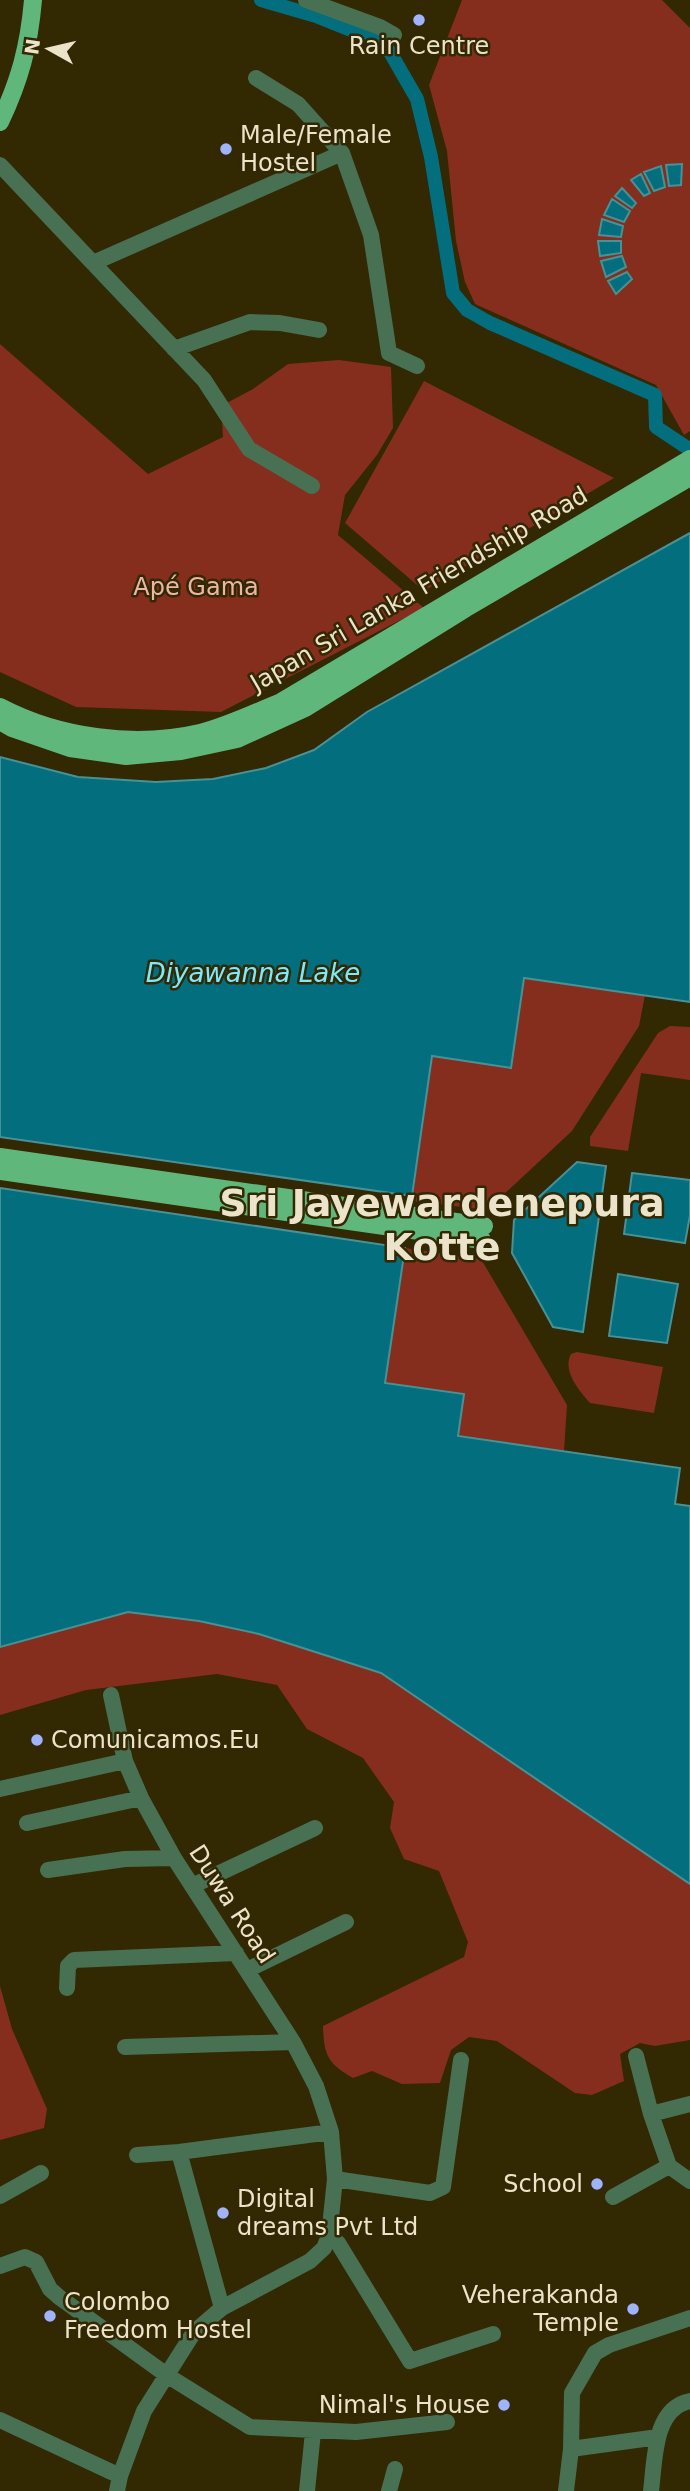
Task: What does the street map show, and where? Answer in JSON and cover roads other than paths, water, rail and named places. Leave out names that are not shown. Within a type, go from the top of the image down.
[{"type":"main road","points":[[0,122],[16,88],[23,64],[29,40],[33,0]]},
{"type":"main road","name":"Japan Sri Lanka Friendship Road","points":[[0,707],[19,717],[106,739],[166,738],[199,733],[226,725],[281,702],[690,458]]},
{"type":"main road","name":"Japan Sri Lanka Friendship Road","points":[[0,721],[12,728],[70,748],[126,756],[181,751],[237,739],[305,708],[466,608],[690,477]]},
{"type":"main road","points":[[0,1157],[483,1233],[0,1171]]},
{"type":"street","points":[[306,0],[380,27],[394,35]]},
{"type":"street","points":[[256,79],[298,104],[342,153],[371,235],[389,352],[417,366]]},
{"type":"street","points":[[93,263],[342,153]]},
{"type":"street","points":[[0,165],[204,380],[249,449],[312,486]]},
{"type":"street","points":[[174,349],[250,322],[318,330]]},
{"type":"street","name":"Duwa Road","points":[[111,1695],[125,1761],[141,1798],[174,1858],[293,2042],[316,2086],[331,2132],[335,2179],[330,2236]]},
{"type":"street","points":[[0,1789],[125,1761]]},
{"type":"street","points":[[27,1823],[141,1798]]},
{"type":"street","points":[[192,1886],[315,1828]]},
{"type":"street","points":[[48,1870],[124,1859],[174,1858]]},
{"type":"street","points":[[247,1970],[346,1922]]},
{"type":"street","points":[[67,1988],[68,1966],[74,1960],[236,1953]]},
{"type":"street","points":[[125,2048],[293,2042]]},
{"type":"street","points":[[636,2056],[651,2115],[669,2166],[690,2180]]},
{"type":"street","points":[[335,2179],[430,2193],[443,2187],[461,2060]]},
{"type":"street","points":[[651,2115],[690,2104]]},
{"type":"street","points":[[137,2155],[331,2132]]},
{"type":"street","points":[[179,2152],[222,2308]]},
{"type":"street","points":[[613,2197],[669,2166]]},
{"type":"street","points":[[0,2196],[41,2174]]},
{"type":"street","points":[[0,2420],[118,2483],[144,2411],[194,2332],[222,2308],[310,2261],[324,2248],[330,2236],[338,2243],[410,2361],[493,2334]]},
{"type":"street","points":[[0,2266],[24,2258],[36,2262],[50,2289],[59,2297],[168,2376],[250,2427],[356,2432],[447,2422]]},
{"type":"street","points":[[566,2491],[571,2449],[572,2393],[595,2353],[609,2344],[690,2318]]},
{"type":"street","points":[[651,2491],[658,2437],[670,2410],[690,2401]]},
{"type":"street","points":[[307,2491],[313,2432]]},
{"type":"street","points":[[571,2449],[658,2437]]},
{"type":"street","points":[[389,2491],[395,2469]]},
{"type":"water","points":[[682,164],[681,185],[669,186],[666,165]]},
{"type":"water","points":[[661,166],[665,187],[654,191],[644,172]]},
{"type":"water","points":[[641,174],[650,193],[644,196],[631,180]]},
{"type":"water","points":[[622,188],[636,203],[632,208],[615,196]]},
{"type":"water","points":[[612,199],[630,211],[624,222],[604,215]]},
{"type":"water","points":[[602,219],[623,226],[621,237],[599,235]]},
{"type":"water","points":[[598,241],[621,241],[621,253],[600,256]]},
{"type":"water","points":[[622,256],[626,267],[606,277],[601,261]]},
{"type":"water","points":[[627,272],[632,279],[616,294],[608,281]]},
{"type":"water","name":"Diyawanna Lake","points":[[690,533],[690,1002],[524,978],[511,1068],[432,1056],[412,1196],[0,1137],[0,757],[78,777],[156,782],[213,779],[266,768],[314,750],[367,712]]},
{"type":"water","points":[[577,1162],[606,1166],[583,1332],[553,1327],[512,1253],[514,1220]]},
{"type":"water","points":[[632,1173],[690,1180],[690,1215],[685,1243],[624,1234]]},
{"type":"water","points":[[0,1188],[405,1248],[385,1383],[464,1394],[458,1436],[680,1468],[675,1504],[690,1506],[690,1884],[381,1673],[259,1634],[199,1621],[128,1612],[0,1647]]},
{"type":"water","points":[[618,1274],[678,1284],[667,1343],[609,1336]]},
{"type":"waterway","points":[[261,0],[316,16],[371,38],[390,52],[417,99],[431,157],[453,293],[467,310],[490,323],[655,395],[656,427],[689,449]]},
{"type":"place","name":"Rain Centre","points":[[419,20]]},
{"type":"place","name":"Male/Female Hostel","points":[[226,149]]},
{"type":"place","name":"Comunicamos.Eu","points":[[37,1740]]},
{"type":"place","name":"School","points":[[597,2184]]},
{"type":"place","name":"Digital dreams Pvt Ltd","points":[[223,2213]]},
{"type":"place","name":"Veherakanda Temple","points":[[633,2309]]},
{"type":"place","name":"Colombo Freedom Hostel","points":[[50,2316]]},
{"type":"place","name":"Nimal's House","points":[[504,2405]]},
{"type":"district","name":"Sri Jayewardenepura Kotte","points":[[442,1225]]},
{"type":"park label","name":"Apé Gama","points":[[196,587]]}]
